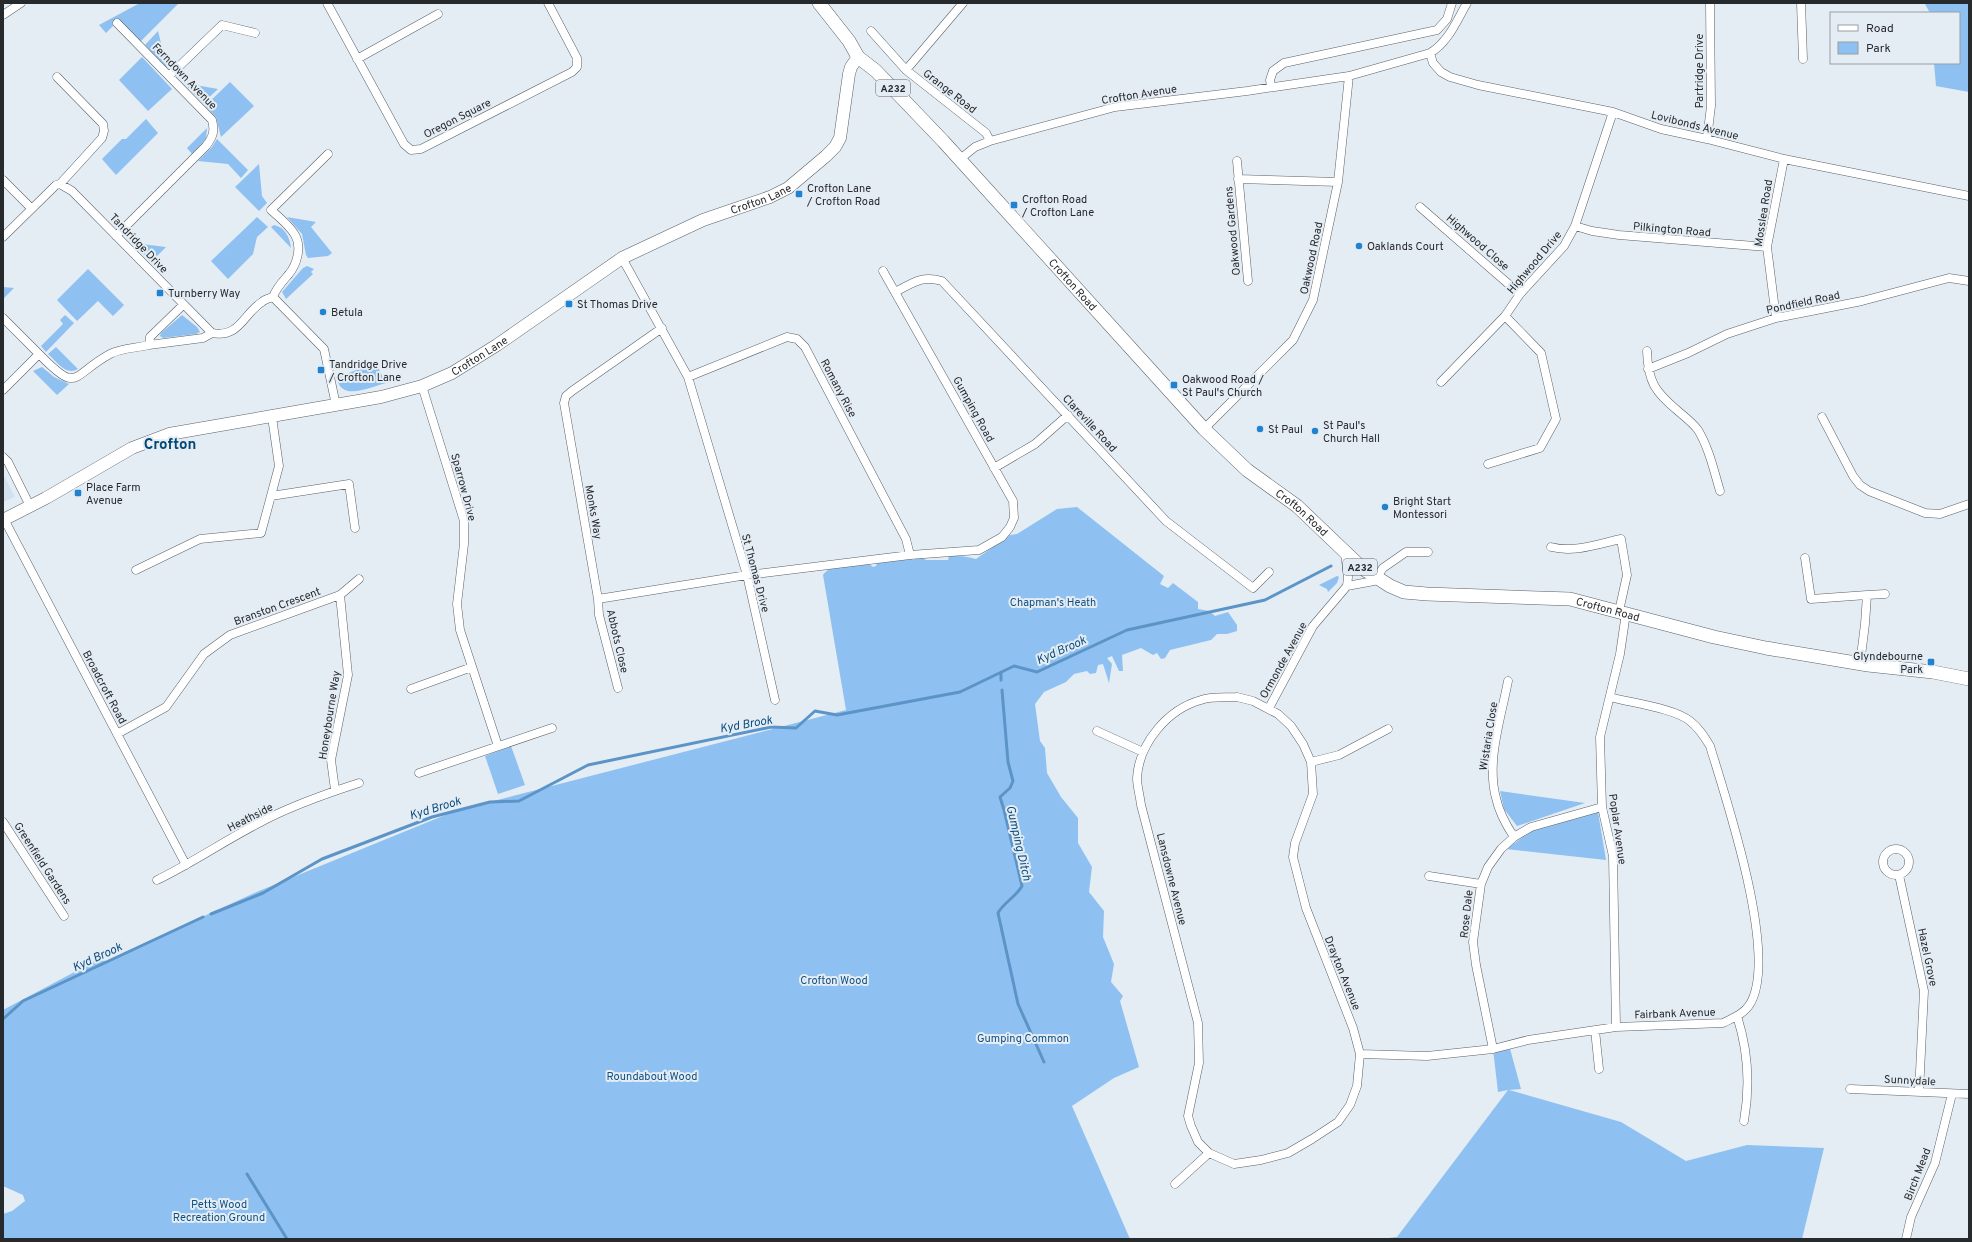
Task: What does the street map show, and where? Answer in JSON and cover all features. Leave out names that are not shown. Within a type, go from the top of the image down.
[{"type":"main road","name":"Crofton Road","points":[[819,3],[849,41],[858,57],[876,71],[959,160],[1204,429],[1247,470],[1297,506],[1357,564],[1376,578],[1404,592],[1505,598],[1570,599],[1727,640],[1860,664],[1933,672],[1969,679]]},
{"type":"street","points":[[3,15],[21,3]]},
{"type":"street","name":"Oregon Square","points":[[327,3],[404,144],[412,150],[421,149],[572,72],[577,67],[577,58],[548,3]]},
{"type":"street","name":"Grange Road","points":[[963,3],[906,70],[986,133],[990,141]]},
{"type":"street","points":[[1271,87],[1270,80],[1272,71],[1284,63],[1424,35],[1437,30],[1446,19],[1452,3]]},
{"type":"street","name":"Crofton Avenue","points":[[959,160],[975,147],[990,141],[1115,107],[1349,76],[1430,52],[1438,49],[1467,3]]},
{"type":"street","name":"Partridge Drive","points":[[1707,139],[1711,106],[1710,3]]},
{"type":"street","points":[[1800,3],[1803,59]]},
{"type":"street","points":[[357,59],[438,14]]},
{"type":"street","name":"Ferndown Avenue","points":[[116,236],[206,146],[213,136],[214,129],[212,120],[117,23]]},
{"type":"street","points":[[169,76],[222,25],[255,33]]},
{"type":"street","points":[[871,31],[906,70]]},
{"type":"street","name":"Lovibonds Avenue","points":[[1430,52],[1433,63],[1441,72],[1450,77],[1478,85],[1613,112],[1661,130],[1707,139],[1784,159],[1969,196]]},
{"type":"street","name":"Crofton Lane","points":[[4,520],[132,448],[150,440],[169,434],[381,397],[422,386],[472,362],[622,258],[702,220],[770,197],[788,188],[826,156],[835,147],[840,138],[849,74],[858,57]]},
{"type":"street","name":"Oakwood Road","points":[[1204,429],[1293,340],[1313,300],[1338,182],[1349,76]]},
{"type":"street","points":[[3,237],[56,184],[60,184],[102,138],[104,132],[103,124],[57,77]]},
{"type":"street","name":"Highwood Drive","points":[[1441,382],[1505,316],[1520,294],[1564,246],[1576,226],[1613,112]]},
{"type":"street","points":[[3,318],[61,375],[75,379],[111,353],[149,345],[203,338],[212,333],[220,335],[234,330],[261,302],[273,297],[275,291],[297,262],[298,248],[295,235],[272,210],[328,154]]},
{"type":"street","name":"Mosslea Road","points":[[1776,318],[1768,247],[1784,159]]},
{"type":"street","name":"Oakwood Gardens","points":[[1237,161],[1248,281]]},
{"type":"street","name":"Oakwood Gardens","points":[[1238,179],[1338,182]]},
{"type":"street","points":[[3,180],[31,208]]},
{"type":"street","name":"Tandridge Drive","points":[[60,184],[72,191],[212,333]]},
{"type":"street","name":"Highwood Close","points":[[1420,207],[1520,294]]},
{"type":"street","name":"Pilkington Road","points":[[1576,226],[1592,231],[1619,235],[1768,247]]},
{"type":"street","name":"St Thomas Drive","points":[[622,258],[688,377],[747,575],[775,700]]},
{"type":"street","name":"Gumping Road","points":[[883,271],[1014,501],[1014,518],[1010,527],[1002,537],[979,550],[910,555]]},
{"type":"street","name":"Clareville Road","points":[[895,292],[919,279],[930,278],[942,281],[1166,521],[1253,588],[1269,572]]},
{"type":"street","name":"Pondfield Road","points":[[1648,369],[1688,353],[1727,334],[1776,318],[1862,301],[1949,278],[1969,281]]},
{"type":"street","points":[[273,297],[324,349],[336,405]]},
{"type":"street","points":[[149,345],[150,337],[183,305]]},
{"type":"street","points":[[1488,464],[1540,448],[1556,419],[1541,352],[1505,316]]},
{"type":"street","name":"Monks Way","points":[[598,599],[564,403],[566,396],[572,391],[662,328]]},
{"type":"street","name":"Romany Rise","points":[[688,377],[787,337],[797,339],[805,347],[899,525],[906,539],[910,555]]},
{"type":"street","points":[[1647,351],[1648,369],[1653,385],[1664,399],[1698,430],[1711,459],[1720,491]]},
{"type":"street","points":[[3,390],[39,354]]},
{"type":"street","name":"Sparrow Drive","points":[[422,386],[464,521],[458,618],[472,667],[498,746]]},
{"type":"street","points":[[994,468],[1035,444],[1068,415]]},
{"type":"street","points":[[136,570],[200,539],[261,533],[279,466],[272,416]]},
{"type":"street","points":[[1822,417],[1853,476],[1860,485],[1869,491],[1925,513],[1940,514],[1969,504]]},
{"type":"street","points":[[3,457],[10,464],[30,506]]},
{"type":"street","points":[[271,496],[349,484],[355,528]]},
{"type":"street","name":"Broadcroft Road","points":[[4,520],[186,866]]},
{"type":"street","name":"Poplar Avenue","points":[[1551,547],[1561,550],[1575,549],[1620,539],[1627,575],[1622,612],[1620,654],[1600,737],[1602,807],[1613,856],[1616,1027]]},
{"type":"street","points":[[1345,553],[1348,577],[1347,586],[1371,582],[1383,568],[1406,552],[1428,552]]},
{"type":"street","points":[[598,599],[747,575],[910,555]]},
{"type":"street","points":[[1805,558],[1811,599],[1884,594]]},
{"type":"street","name":"Branston Crescent","points":[[117,734],[166,707],[204,654],[230,635],[340,595],[359,579]]},
{"type":"street","name":"Ormonde Avenue","points":[[1268,708],[1313,626],[1347,586]]},
{"type":"street","name":"Honeybourne Way","points":[[336,790],[331,760],[348,675],[340,595]]},
{"type":"street","points":[[1860,664],[1867,595]]},
{"type":"street","name":"Abbots Close","points":[[598,599],[599,615],[618,688]]},
{"type":"street","points":[[411,689],[472,667]]},
{"type":"street","name":"Wistaria Close","points":[[1508,681],[1494,752],[1492,776],[1495,797],[1502,818],[1514,837]]},
{"type":"street","name":"Lansdowne Avenue","points":[[1209,1153],[1198,1142],[1188,1116],[1199,1063],[1198,1023],[1142,805],[1137,780],[1139,764],[1144,752],[1164,721],[1182,708],[1202,700],[1237,697],[1253,701],[1268,708]]},
{"type":"street","name":"Fairbank Avenue","points":[[1360,1054],[1427,1056],[1493,1049],[1528,1040],[1616,1027],[1723,1022],[1737,1016],[1750,1004],[1756,986],[1759,964],[1758,944],[1743,853],[1710,746],[1702,732],[1690,721],[1679,714],[1610,697]]},
{"type":"street","name":"Drayton Avenue","points":[[1209,1153],[1234,1164],[1261,1160],[1288,1153],[1338,1122],[1350,1105],[1357,1086],[1360,1054],[1353,1028],[1306,908],[1293,858],[1295,843],[1313,794],[1311,762],[1303,744],[1291,726],[1268,708]]},
{"type":"street","points":[[419,773],[552,728]]},
{"type":"street","points":[[1311,762],[1339,755],[1388,730]]},
{"type":"street","points":[[1097,731],[1144,752]]},
{"type":"street","name":"Heathside","points":[[157,880],[186,866],[259,822],[336,790],[359,783]]},
{"type":"street","name":"Rose Dale","points":[[1493,1049],[1476,965],[1473,942],[1480,884],[1488,867],[1501,849],[1514,837],[1531,827],[1602,807]]},
{"type":"street","name":"Greenfield Gardens","points":[[3,822],[64,916]]},
{"type":"street","name":"Hazel Grove","points":[[1900,875],[1924,991],[1919,1092]]},
{"type":"street","points":[[1429,876],[1480,884]]},
{"type":"street","points":[[1737,1016],[1744,1036],[1747,1069],[1747,1102],[1744,1122]]},
{"type":"street","points":[[1595,1030],[1599,1069]]},
{"type":"street","name":"Sunnydale","points":[[1850,1089],[1969,1094]]},
{"type":"street","name":"Birch Mead","points":[[1906,1239],[1911,1217],[1935,1163],[1952,1094]]},
{"type":"street","points":[[1175,1184],[1209,1153]]},
{"type":"shaded area","points":[[3,474],[15,497],[3,502]]},
{"type":"green space","points":[[140,3],[179,3],[140,42],[114,25],[106,33],[99,25]]},
{"type":"green space","points":[[1915,3],[1969,3],[1969,92],[1936,86],[1934,64],[1960,64],[1960,12],[1929,12],[1925,4]]},
{"type":"green space","points":[[158,31],[167,68],[145,45]]},
{"type":"green space","points":[[142,57],[172,89],[148,111],[119,80]]},
{"type":"green space","points":[[230,82],[254,106],[221,137],[216,117],[205,106]]},
{"type":"green space","points":[[184,83],[218,89],[203,103]]},
{"type":"green space","points":[[146,119],[158,133],[116,175],[102,159],[122,139],[126,139]]},
{"type":"green space","points":[[207,128],[206,139],[192,154],[187,148]]},
{"type":"green space","points":[[217,139],[248,170],[241,178],[228,164],[198,161],[212,147]]},
{"type":"green space","points":[[259,164],[262,196],[267,203],[259,211],[235,187]]},
{"type":"green space","points":[[257,217],[268,227],[257,237],[253,254],[228,279],[211,261]]},
{"type":"green space","points":[[287,217],[316,222],[311,227],[332,253],[328,256],[308,258],[306,255],[302,234]]},
{"type":"green space","points":[[274,225],[278,226],[284,231],[291,248],[271,227]]},
{"type":"green space","points":[[133,243],[166,247],[151,262]]},
{"type":"green space","points":[[307,266],[314,269],[311,272],[313,274],[286,299],[282,292],[303,268]]},
{"type":"green space","points":[[88,269],[124,305],[113,316],[98,301],[77,321],[57,300]]},
{"type":"green space","points":[[3,287],[14,288],[3,299]]},
{"type":"green space","points":[[65,315],[74,323],[46,352],[41,346],[63,324],[60,320]]},
{"type":"green space","points":[[182,315],[197,327],[200,332],[196,334],[163,338],[160,336],[161,333]]},
{"type":"green space","points":[[56,347],[78,369],[70,371],[62,367],[48,354]]},
{"type":"green space","points":[[375,362],[386,383],[357,391],[344,389],[340,385],[337,378]]},
{"type":"green space","points":[[42,367],[54,377],[69,384],[57,395],[33,371]]},
{"type":"green space","name":"Crofton Wood","points":[[1077,507],[1164,576],[1160,584],[1168,588],[1173,583],[1198,602],[1198,609],[1209,611],[1215,616],[1228,612],[1237,625],[1237,631],[1227,634],[1217,634],[1211,640],[1170,650],[1165,658],[1161,659],[1157,653],[1153,655],[1141,648],[1122,655],[1123,671],[1119,671],[1112,656],[1107,658],[1112,664],[1109,683],[1103,664],[1098,665],[1096,673],[1090,674],[1087,671],[1074,674],[1066,682],[1044,692],[1035,704],[1040,741],[1045,748],[1047,773],[1061,797],[1078,818],[1078,843],[1092,867],[1089,892],[1104,911],[1103,937],[1114,964],[1111,982],[1123,996],[1120,1001],[1139,1067],[1114,1078],[1072,1106],[1130,1239],[3,1239],[3,1214],[12,1211],[25,1201],[23,1195],[3,1186],[3,1010],[99,959],[106,961],[259,891],[455,811],[846,710],[823,575],[826,572],[834,567],[856,562],[858,566],[868,563],[873,567],[876,566],[878,560],[911,558],[913,560],[921,557],[926,560],[948,560],[949,556],[962,556],[976,559],[1010,535],[1017,534],[1057,509]]},
{"type":"green space","points":[[1337,576],[1339,577],[1337,583],[1328,592],[1327,589],[1319,585]]},
{"type":"green space","points":[[511,746],[525,785],[498,794],[485,756]]},
{"type":"green space","points":[[1500,791],[1585,803],[1517,826],[1504,809]]},
{"type":"green space","points":[[1598,812],[1606,860],[1506,849],[1532,831]]},
{"type":"green space","points":[[1509,1045],[1521,1089],[1509,1090],[1621,1122],[1686,1161],[1747,1145],[1824,1148],[1802,1239],[1380,1239],[1397,1237],[1508,1090],[1498,1092],[1493,1049]]},
{"type":"waterway","name":"Kyd Brook","points":[[211,914],[263,893],[322,859],[432,817],[490,802],[519,801],[588,765],[771,727],[796,728],[815,711],[837,715],[960,692],[1014,666],[1037,672],[1127,630],[1265,600],[1331,566]]},
{"type":"waterway","name":"Kyd Brook","points":[[1001,673],[1001,680]]},
{"type":"waterway","name":"Gumping Ditch","points":[[1002,690],[1008,762],[1013,781],[1010,788],[1000,797],[1022,886],[998,913],[1018,1004],[1044,1062]]},
{"type":"waterway","name":"Kyd Brook","points":[[3,1019],[23,1001],[203,917]]},
{"type":"waterway","points":[[247,1174],[287,1239]]},
{"type":"place","name":"Crofton Lane / Crofton Road","points":[[799,194]]},
{"type":"place","name":"Crofton Road / Crofton Lane","points":[[1014,205]]},
{"type":"place","name":"Oaklands Court","points":[[1359,246]]},
{"type":"place","name":"Turnberry Way","points":[[160,293]]},
{"type":"place","name":"St Thomas Drive","points":[[569,304]]},
{"type":"place","name":"Betula","points":[[323,312]]},
{"type":"place","name":"Tandridge Drive / Crofton Lane","points":[[321,370]]},
{"type":"place","name":"Oakwood Road / St Paul's Church","points":[[1174,385]]},
{"type":"place","name":"St Paul","points":[[1260,429]]},
{"type":"place","name":"St Paul's Church Hall","points":[[1315,431]]},
{"type":"place","name":"Place Farm Avenue","points":[[78,493]]},
{"type":"place","name":"Bright Start Montessori","points":[[1385,507]]},
{"type":"place","name":"Glyndebourne Park","points":[[1931,662]]},
{"type":"district","name":"Crofton","points":[[170,444]]},
{"type":"park label","name":"Chapman's Heath","points":[[1053,602]]},
{"type":"park label","name":"Gumping Common","points":[[1023,1038]]},
{"type":"park label","name":"Roundabout Wood","points":[[652,1076]]},
{"type":"park label","name":"Petts Wood Recreation Ground","points":[[219,1210]]}]
